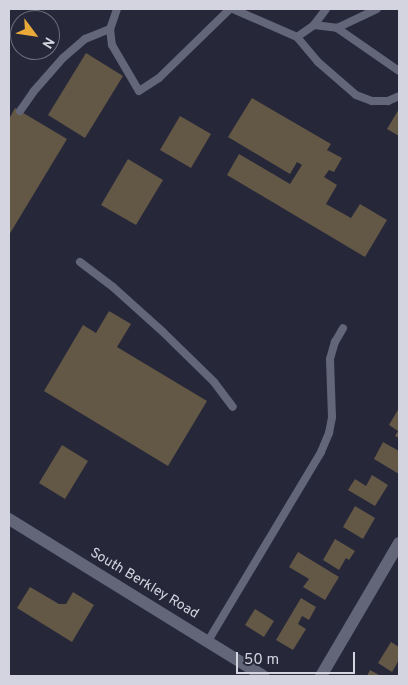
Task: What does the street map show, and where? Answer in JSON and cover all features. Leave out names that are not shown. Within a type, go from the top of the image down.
[{"type":"street","name":"South Berkley Road","points":[[9,519],[263,676]]},
{"type":"street","points":[[321,676],[399,543]]},
{"type":"lane","points":[[117,9],[110,29],[112,45],[139,92],[159,78],[232,9],[297,37],[318,62],[356,95],[372,101],[388,101],[399,96]]},
{"type":"lane","points":[[297,37],[314,25],[326,9]]},
{"type":"lane","points":[[336,28],[377,9]]},
{"type":"lane","points":[[314,25],[336,28],[399,71]]},
{"type":"lane","points":[[20,111],[34,91],[63,58],[85,39],[110,29]]},
{"type":"lane","points":[[80,262],[113,287],[163,332],[214,382],[233,407]]},
{"type":"lane","points":[[208,641],[321,452],[330,433],[332,417],[330,359],[342,328]]},
{"type":"building","points":[[86,53],[123,76],[85,138],[48,115]]},
{"type":"building","points":[[252,98],[331,144],[327,150],[342,158],[334,172],[329,170],[324,177],[337,185],[326,204],[351,218],[360,204],[387,220],[365,257],[227,175],[239,154],[290,184],[302,165],[297,162],[290,174],[228,137]]},
{"type":"building","points":[[15,108],[67,139],[9,235],[9,119]]},
{"type":"building","points":[[399,109],[399,136],[387,129]]},
{"type":"building","points":[[180,116],[211,134],[191,168],[160,150]]},
{"type":"building","points":[[128,159],[163,180],[136,225],[101,205]]},
{"type":"building","points":[[109,311],[131,324],[117,347],[207,401],[168,466],[44,391],[83,325],[96,333]]},
{"type":"building","points":[[399,408],[399,438],[395,436],[398,431],[389,425]]},
{"type":"building","points":[[383,442],[399,451],[399,474],[374,459]]},
{"type":"building","points":[[62,445],[88,461],[65,499],[39,483]]},
{"type":"building","points":[[372,475],[388,485],[375,506],[348,490],[355,479],[366,486]]},
{"type":"building","points":[[355,506],[375,518],[363,539],[343,527]]},
{"type":"building","points":[[335,539],[355,551],[349,560],[346,558],[339,570],[323,560]]},
{"type":"building","points":[[298,552],[339,577],[325,600],[303,587],[309,579],[289,567]]},
{"type":"building","points":[[30,587],[59,604],[66,604],[73,592],[94,605],[72,642],[17,608]]},
{"type":"building","points":[[301,598],[316,607],[309,620],[302,616],[298,624],[306,629],[293,650],[276,640]]},
{"type":"building","points":[[255,609],[274,621],[264,637],[245,625]]},
{"type":"building","points":[[391,642],[399,647],[399,660],[392,672],[378,663]]},
{"type":"building","points":[[370,670],[381,676],[367,676]]}]
